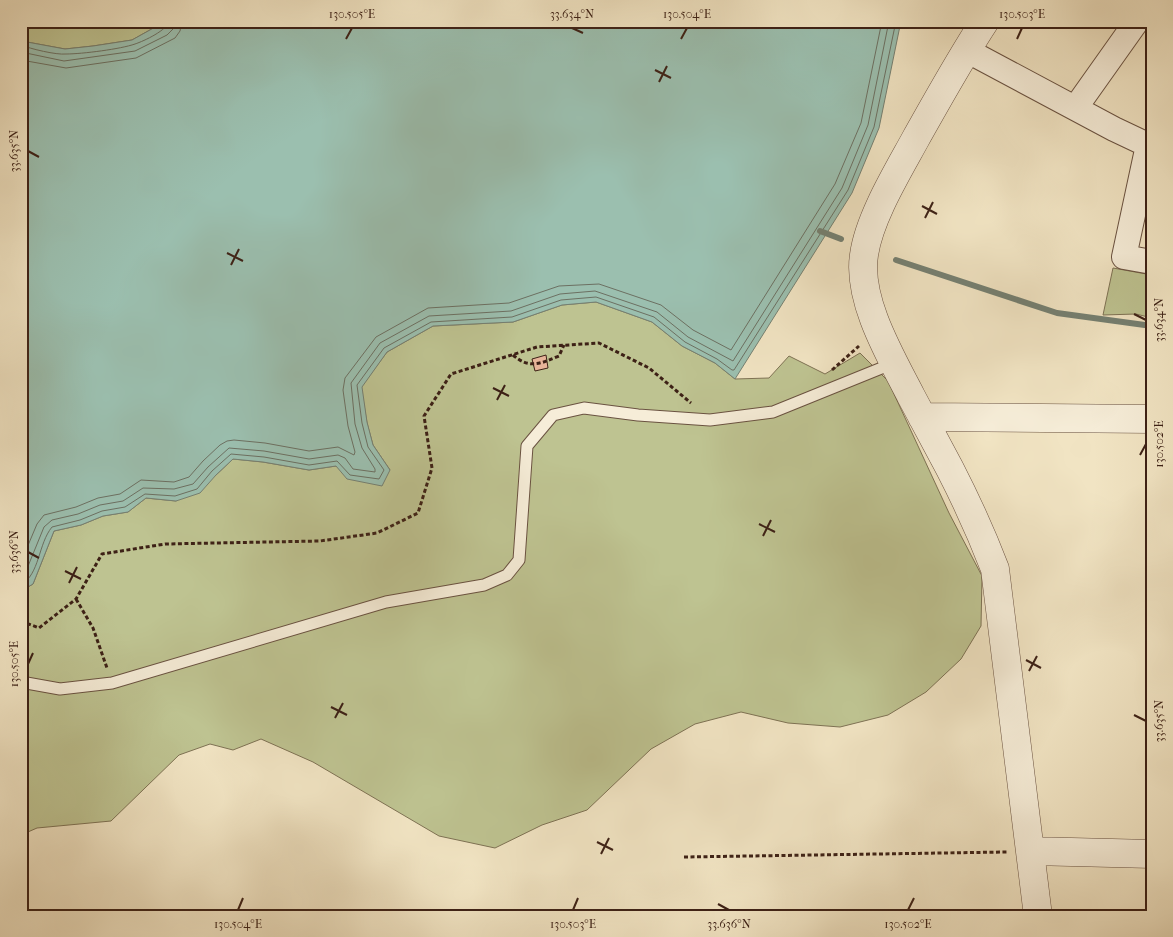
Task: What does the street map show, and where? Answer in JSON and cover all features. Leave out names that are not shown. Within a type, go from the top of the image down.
[{"type":"street","points":[[985,21],[966,50],[893,180],[874,220],[864,254],[864,274],[872,315],[894,363],[960,489],[995,569],[1038,916]]},
{"type":"street","points":[[1076,107],[1137,21]]},
{"type":"street","points":[[966,50],[1076,107],[1114,129],[1150,146],[1124,257],[1152,262]]},
{"type":"street","points":[[922,417],[1152,418]]},
{"type":"street","points":[[1031,851],[1152,854]]},
{"type":"lane","points":[[21,682],[60,689],[112,683],[386,602],[484,585],[507,575],[520,560],[527,446],[553,415],[584,408],[638,415],[710,420],[773,412],[894,363]]},
{"type":"path","points":[[825,392],[832,370],[879,329]]},
{"type":"path","points":[[21,621],[39,628],[76,599],[102,554],[165,544],[320,541],[376,533],[418,513],[432,468],[424,416],[451,374],[537,347],[598,343],[649,368],[710,420]]},
{"type":"path","points":[[512,355],[521,363],[534,365],[559,356],[564,345]]},
{"type":"path","points":[[76,599],[93,628],[112,683]]},
{"type":"path","points":[[684,857],[1031,851]]},
{"type":"green space","points":[[21,21],[166,21],[132,40],[65,49],[27,42],[21,39]]},
{"type":"green space","points":[[1113,268],[1152,275],[1152,318],[1136,314],[1103,315]]},
{"type":"green space","points":[[596,302],[652,322],[682,346],[715,363],[735,379],[769,378],[789,356],[825,374],[860,353],[888,381],[949,513],[982,576],[981,626],[961,659],[926,692],[888,715],[840,727],[788,723],[741,712],[695,724],[651,749],[587,810],[542,825],[495,848],[439,836],[313,762],[261,739],[233,750],[210,744],[179,755],[111,821],[37,828],[21,835],[21,591],[33,584],[54,531],[81,525],[103,516],[128,512],[146,498],[176,501],[216,475],[233,459],[309,470],[336,466],[390,470],[373,445],[361,387],[387,352],[433,326],[513,322],[562,305]]},
{"type":"water","points":[[166,21],[901,21],[879,128],[852,193],[735,379],[715,363],[682,346],[652,322],[596,302],[562,305],[513,322],[433,326],[387,352],[362,387],[367,422],[373,445],[390,470],[382,486],[347,479],[336,466],[309,470],[233,459],[200,493],[176,501],[146,498],[128,512],[103,516],[81,525],[54,531],[33,584],[21,591],[21,39],[27,42],[65,49],[93,46],[132,40]]},
{"type":"building","points":[[546,355],[548,368],[535,371],[532,359]]},
{"type":"waterway","points":[[820,231],[841,239]]},
{"type":"waterway","points":[[896,260],[1057,313],[1152,326]]}]
